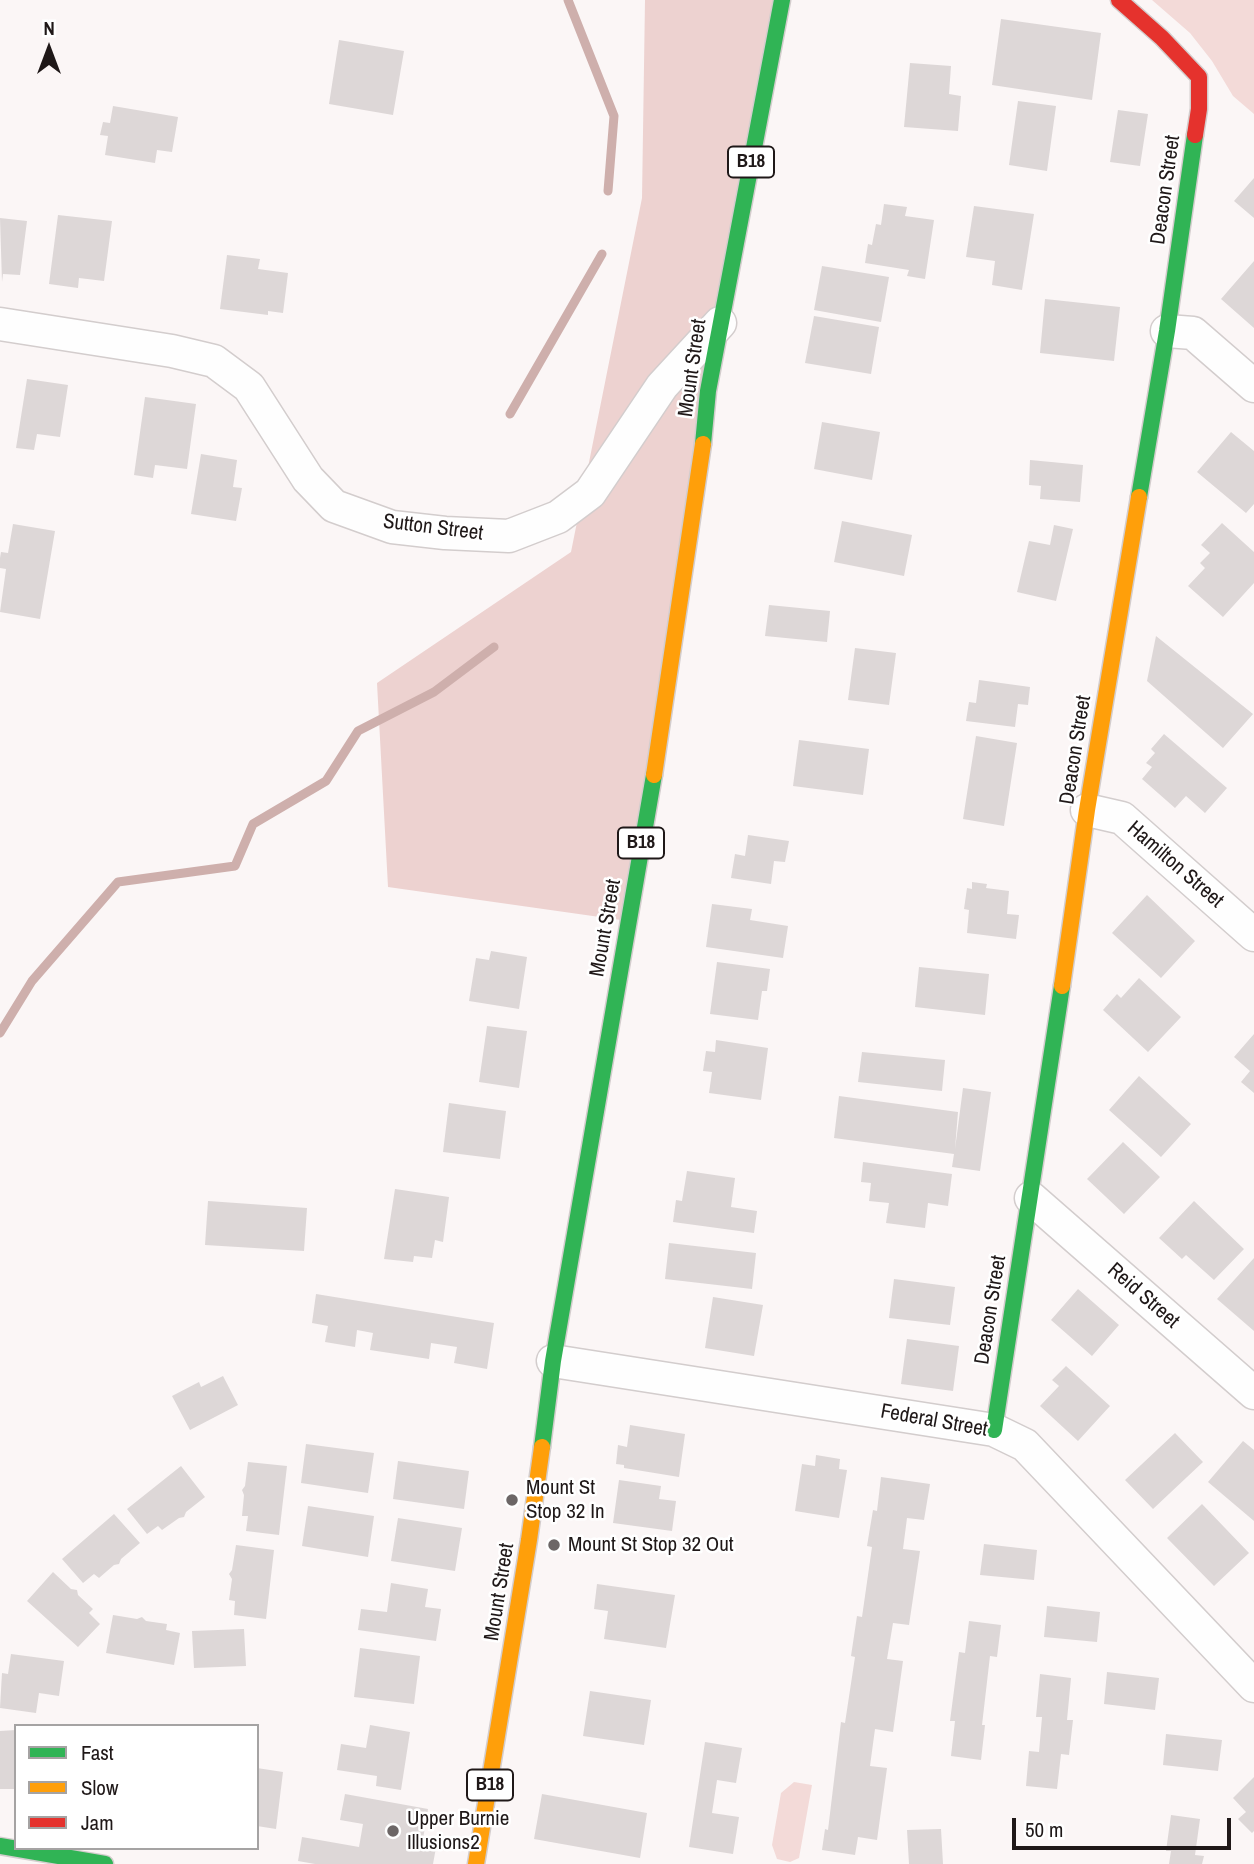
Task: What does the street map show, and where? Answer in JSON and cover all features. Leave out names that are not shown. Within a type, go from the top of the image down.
[{"type":"main road","name":"Mount Street","points":[[477,1864],[527,1553],[554,1361],[653,779],[704,447],[708,391],[782,0]]},
{"type":"main road","name":"Deacon Street","points":[[994,1430],[1031,1198],[1087,810],[1167,331],[1199,109],[1199,77],[1162,38],[1119,0]]},
{"type":"main road","points":[[19,1850],[73,1861],[105,1864]]},
{"type":"street","name":"Sutton Street","points":[[0,324],[172,351],[214,361],[249,387],[308,479],[334,506],[392,527],[509,536],[558,517],[590,493],[662,386],[720,323]]},
{"type":"street","points":[[1167,331],[1193,333],[1254,386]]},
{"type":"street","name":"Hamilton Street","points":[[1087,810],[1122,818],[1254,935]]},
{"type":"street","name":"Reid Street","points":[[1031,1198],[1254,1393]]},
{"type":"street","name":"Federal Street","points":[[554,1361],[994,1430],[1025,1445],[1254,1686]]},
{"type":"shaded area","points":[[645,0],[782,0],[628,921],[388,887],[377,683],[571,552],[642,198]]},
{"type":"shaded area","points":[[1152,0],[1254,0],[1254,114],[1233,96],[1212,61],[1190,33]]},
{"type":"shaded area","points":[[794,1782],[812,1785],[799,1858],[790,1862],[777,1859],[772,1845],[781,1793]]},
{"type":"building","points":[[1001,19],[1101,33],[1092,100],[992,85]]},
{"type":"building","points":[[339,40],[404,51],[393,115],[329,104]]},
{"type":"building","points":[[910,63],[951,66],[949,94],[961,96],[958,131],[904,127]]},
{"type":"building","points":[[1018,101],[1056,106],[1047,171],[1009,165]]},
{"type":"building","points":[[113,106],[178,117],[172,152],[157,150],[155,163],[105,155],[108,136],[100,135],[103,122],[110,123]]},
{"type":"building","points":[[1118,110],[1148,114],[1140,166],[1110,162]]},
{"type":"building","points":[[1254,178],[1254,218],[1234,201]]},
{"type":"building","points":[[884,204],[907,207],[905,216],[934,220],[925,279],[907,276],[909,270],[865,263],[868,244],[872,245],[876,224],[881,225]]},
{"type":"building","points":[[974,206],[1034,214],[1022,290],[992,285],[995,261],[966,257]]},
{"type":"building","points":[[58,215],[112,221],[104,281],[79,278],[78,288],[49,284]]},
{"type":"building","points":[[0,218],[27,221],[20,275],[3,274],[2,282]]},
{"type":"building","points":[[227,255],[260,259],[258,269],[288,273],[283,313],[268,311],[268,315],[220,309]]},
{"type":"building","points":[[1254,261],[1254,328],[1221,299]]},
{"type":"building","points":[[822,266],[889,277],[881,322],[814,310]]},
{"type":"building","points":[[1045,299],[1120,307],[1114,361],[1040,353]]},
{"type":"building","points":[[814,316],[879,327],[871,374],[805,363]]},
{"type":"building","points":[[27,379],[68,385],[60,437],[37,434],[34,450],[16,448]]},
{"type":"building","points":[[145,397],[196,404],[187,469],[155,465],[153,478],[134,475]]},
{"type":"building","points":[[822,422],[880,432],[872,480],[814,469]]},
{"type":"building","points":[[1231,432],[1254,451],[1254,504],[1246,513],[1197,472]]},
{"type":"building","points":[[201,454],[237,460],[233,487],[242,488],[236,521],[191,514]]},
{"type":"building","points":[[1030,460],[1083,465],[1080,502],[1040,499],[1041,486],[1029,485]]},
{"type":"building","points":[[842,521],[912,535],[904,576],[834,562]]},
{"type":"building","points":[[1222,523],[1254,552],[1254,583],[1223,617],[1188,586],[1205,568],[1200,563],[1210,553],[1201,545]]},
{"type":"building","points":[[13,524],[55,531],[40,619],[0,612],[6,569],[0,568],[0,558],[1,552],[8,553]]},
{"type":"building","points":[[1054,525],[1073,529],[1056,601],[1017,592],[1029,541],[1050,545]]},
{"type":"building","points":[[769,605],[830,611],[827,642],[765,636]]},
{"type":"building","points":[[1156,636],[1253,714],[1223,748],[1147,681]]},
{"type":"building","points":[[855,648],[896,653],[889,705],[848,700]]},
{"type":"building","points":[[979,680],[1030,687],[1028,705],[1018,704],[1015,727],[966,721],[969,702],[976,703]]},
{"type":"building","points":[[1164,734],[1227,788],[1205,813],[1186,796],[1175,808],[1142,779],[1152,767],[1146,763],[1155,753],[1151,749]]},
{"type":"building","points":[[976,736],[1017,743],[1004,826],[963,819]]},
{"type":"building","points":[[799,740],[869,749],[863,795],[793,786]]},
{"type":"building","points":[[748,835],[789,841],[785,862],[774,861],[771,884],[731,878],[735,854],[745,856]]},
{"type":"building","points":[[972,882],[987,884],[986,888],[1009,891],[1007,914],[1019,915],[1016,939],[967,933],[969,910],[964,909],[967,888],[972,889]]},
{"type":"building","points":[[1147,895],[1195,941],[1161,978],[1112,933]]},
{"type":"building","points":[[712,904],[752,909],[750,920],[788,926],[783,958],[706,947]]},
{"type":"building","points":[[491,951],[527,957],[519,1009],[469,1001],[476,958],[489,960]]},
{"type":"building","points":[[717,962],[770,969],[767,991],[762,991],[758,1020],[710,1014]]},
{"type":"building","points":[[919,967],[989,974],[985,1015],[915,1007]]},
{"type":"building","points":[[1139,978],[1181,1017],[1148,1052],[1103,1010],[1117,994],[1121,998]]},
{"type":"building","points":[[487,1026],[527,1031],[519,1088],[479,1082]]},
{"type":"building","points":[[1254,1034],[1254,1093],[1241,1082],[1250,1071],[1234,1057]]},
{"type":"building","points":[[716,1040],[768,1048],[761,1100],[709,1093],[712,1072],[703,1071],[706,1051],[715,1052]]},
{"type":"building","points":[[862,1052],[945,1060],[942,1091],[858,1082]]},
{"type":"building","points":[[1139,1076],[1191,1124],[1161,1157],[1109,1110]]},
{"type":"building","points":[[963,1088],[991,1092],[980,1171],[952,1167],[954,1154],[834,1138],[839,1096],[958,1112],[955,1149]]},
{"type":"building","points":[[449,1103],[506,1111],[500,1159],[443,1152]]},
{"type":"building","points":[[1123,1142],[1160,1177],[1124,1214],[1087,1179]]},
{"type":"building","points":[[863,1162],[952,1174],[948,1206],[928,1203],[925,1228],[886,1223],[889,1203],[869,1201],[871,1183],[861,1182]]},
{"type":"building","points":[[687,1171],[735,1178],[731,1207],[757,1211],[754,1233],[673,1222],[676,1200],[682,1201]]},
{"type":"building","points":[[395,1189],[449,1197],[443,1242],[435,1240],[432,1258],[414,1256],[413,1262],[384,1259]]},
{"type":"building","points":[[208,1201],[307,1208],[304,1251],[205,1245]]},
{"type":"building","points":[[1194,1201],[1244,1249],[1214,1280],[1186,1255],[1182,1259],[1159,1238]]},
{"type":"building","points":[[669,1243],[756,1253],[752,1289],[665,1279]]},
{"type":"building","points":[[1254,1258],[1254,1331],[1217,1299]]},
{"type":"building","points":[[894,1279],[955,1287],[950,1325],[889,1318]]},
{"type":"building","points":[[1078,1289],[1119,1325],[1092,1356],[1051,1320]]},
{"type":"building","points":[[316,1294],[494,1323],[487,1369],[454,1363],[457,1347],[431,1343],[429,1359],[370,1350],[373,1333],[357,1330],[355,1347],[325,1342],[328,1326],[312,1323]]},
{"type":"building","points":[[713,1297],[763,1305],[754,1356],[705,1348]]},
{"type":"building","points":[[907,1339],[959,1346],[953,1391],[901,1384]]},
{"type":"building","points":[[1066,1366],[1110,1406],[1078,1441],[1040,1406],[1059,1386],[1052,1380]]},
{"type":"building","points":[[223,1376],[238,1405],[190,1430],[172,1396],[199,1382],[201,1387]]},
{"type":"building","points":[[630,1425],[685,1434],[679,1477],[624,1468],[624,1465],[616,1464],[618,1445],[627,1447]]},
{"type":"building","points":[[1175,1433],[1203,1462],[1153,1509],[1125,1480]]},
{"type":"building","points":[[1243,1441],[1254,1450],[1254,1521],[1208,1482]]},
{"type":"building","points":[[306,1444],[374,1453],[368,1493],[301,1483]]},
{"type":"building","points":[[816,1455],[840,1459],[839,1469],[847,1470],[839,1518],[795,1511],[802,1464],[815,1466]]},
{"type":"building","points":[[398,1461],[469,1471],[464,1509],[393,1499]]},
{"type":"building","points":[[248,1462],[287,1466],[279,1535],[246,1531],[248,1516],[242,1516],[242,1490]]},
{"type":"building","points":[[181,1466],[205,1497],[186,1512],[184,1517],[162,1530],[158,1526],[147,1534],[127,1509]]},
{"type":"building","points":[[881,1477],[930,1484],[924,1520],[907,1518],[903,1549],[920,1551],[909,1625],[893,1623],[887,1659],[903,1661],[893,1732],[875,1729],[870,1766],[887,1768],[877,1840],[858,1837],[855,1855],[822,1850],[825,1829],[828,1830],[841,1722],[845,1723],[855,1657],[851,1656],[857,1616],[862,1617],[872,1547],[867,1546],[873,1510],[877,1511]]},
{"type":"building","points":[[619,1480],[661,1486],[659,1499],[676,1501],[672,1531],[613,1523]]},
{"type":"building","points":[[1202,1504],[1249,1553],[1214,1586],[1167,1538]]},
{"type":"building","points":[[308,1506],[374,1516],[368,1557],[302,1546]]},
{"type":"building","points":[[114,1514],[140,1543],[121,1559],[119,1564],[99,1578],[94,1574],[83,1583],[62,1559]]},
{"type":"building","points":[[398,1518],[462,1528],[455,1571],[391,1561]]},
{"type":"building","points":[[984,1544],[1037,1550],[1034,1580],[980,1575]]},
{"type":"building","points":[[236,1545],[274,1550],[266,1619],[234,1615],[235,1601],[229,1600],[232,1579],[229,1574]]},
{"type":"building","points":[[53,1572],[71,1589],[77,1590],[78,1595],[93,1609],[89,1613],[100,1624],[78,1647],[27,1601]]},
{"type":"building","points":[[391,1583],[428,1589],[425,1607],[441,1609],[436,1641],[358,1630],[361,1609],[387,1612]]},
{"type":"building","points":[[597,1584],[675,1595],[666,1648],[604,1639],[608,1611],[594,1609]]},
{"type":"building","points":[[1047,1606],[1100,1612],[1097,1642],[1044,1637]]},
{"type":"building","points":[[113,1615],[137,1619],[142,1617],[146,1621],[167,1624],[166,1630],[180,1633],[174,1665],[106,1653]]},
{"type":"building","points":[[969,1621],[1001,1625],[997,1657],[990,1656],[981,1760],[951,1756],[955,1721],[950,1721],[959,1652],[965,1653]]},
{"type":"building","points":[[244,1629],[246,1666],[194,1668],[192,1631]]},
{"type":"building","points":[[360,1648],[420,1656],[414,1704],[354,1697]]},
{"type":"building","points":[[11,1654],[64,1661],[59,1696],[39,1693],[36,1713],[0,1708],[2,1673],[8,1674]]},
{"type":"building","points":[[1107,1672],[1159,1678],[1155,1710],[1104,1704]]},
{"type":"building","points":[[1040,1674],[1071,1678],[1067,1720],[1073,1720],[1069,1755],[1061,1754],[1057,1789],[1026,1786],[1029,1751],[1039,1752],[1042,1717],[1036,1717]]},
{"type":"building","points":[[590,1691],[651,1700],[644,1745],[583,1736]]},
{"type":"building","points":[[370,1725],[410,1732],[401,1790],[376,1786],[377,1776],[337,1770],[341,1744],[366,1748]]},
{"type":"building","points":[[14,1730],[14,1789],[0,1789],[0,1731]]},
{"type":"building","points":[[1166,1734],[1222,1740],[1218,1771],[1163,1765]]},
{"type":"building","points":[[705,1742],[742,1748],[736,1783],[717,1780],[712,1813],[739,1817],[733,1854],[689,1847]]},
{"type":"building","points":[[259,1768],[283,1772],[276,1829],[259,1826]]},
{"type":"building","points":[[1254,1777],[1252,1833],[1238,1819],[1246,1812],[1233,1798]]},
{"type":"building","name":"Upper Burnie Illusions2","points":[[345,1794],[428,1809],[423,1839],[437,1842],[433,1864],[315,1864],[298,1861],[302,1837],[359,1847],[363,1824],[340,1820]]},
{"type":"building","points":[[542,1794],[647,1813],[640,1858],[534,1839]]},
{"type":"building","points":[[1171,1815],[1200,1819],[1195,1855],[1204,1856],[1202,1864],[1169,1864],[1171,1851],[1166,1851]]},
{"type":"building","points":[[941,1829],[943,1864],[909,1864],[907,1830]]},
{"type":"waterway","points":[[568,0],[614,116],[608,191]]},
{"type":"waterway","points":[[510,414],[602,254]]},
{"type":"waterway","points":[[0,1033],[32,981],[118,882],[235,866],[253,824],[326,781],[358,731],[434,692],[494,647]]},
{"type":"traffic: fast","points":[[703,444],[708,391],[782,0]]},
{"type":"traffic: fast","points":[[1139,497],[1167,331],[1195,135]]},
{"type":"traffic: fast","points":[[542,1447],[553,1361],[654,775]]},
{"type":"traffic: fast","points":[[994,1430],[1062,986]]},
{"type":"traffic: fast","points":[[0,1846],[14,1848]]},
{"type":"traffic: fast","points":[[23,1850],[105,1864]]},
{"type":"traffic: slow","points":[[654,775],[703,444]]},
{"type":"traffic: slow","points":[[1062,986],[1087,810],[1139,497]]},
{"type":"traffic: slow","points":[[476,1864],[542,1447]]},
{"type":"traffic: jam","points":[[1119,0],[1162,38],[1199,77],[1199,109],[1195,135]]},
{"type":"place","name":"Mount St Stop 32 In","points":[[512,1500]]},
{"type":"place","name":"Mount St Stop 32 Out","points":[[554,1545]]},
{"type":"place","name":"Upper Burnie Illusions2","points":[[393,1831]]}]
